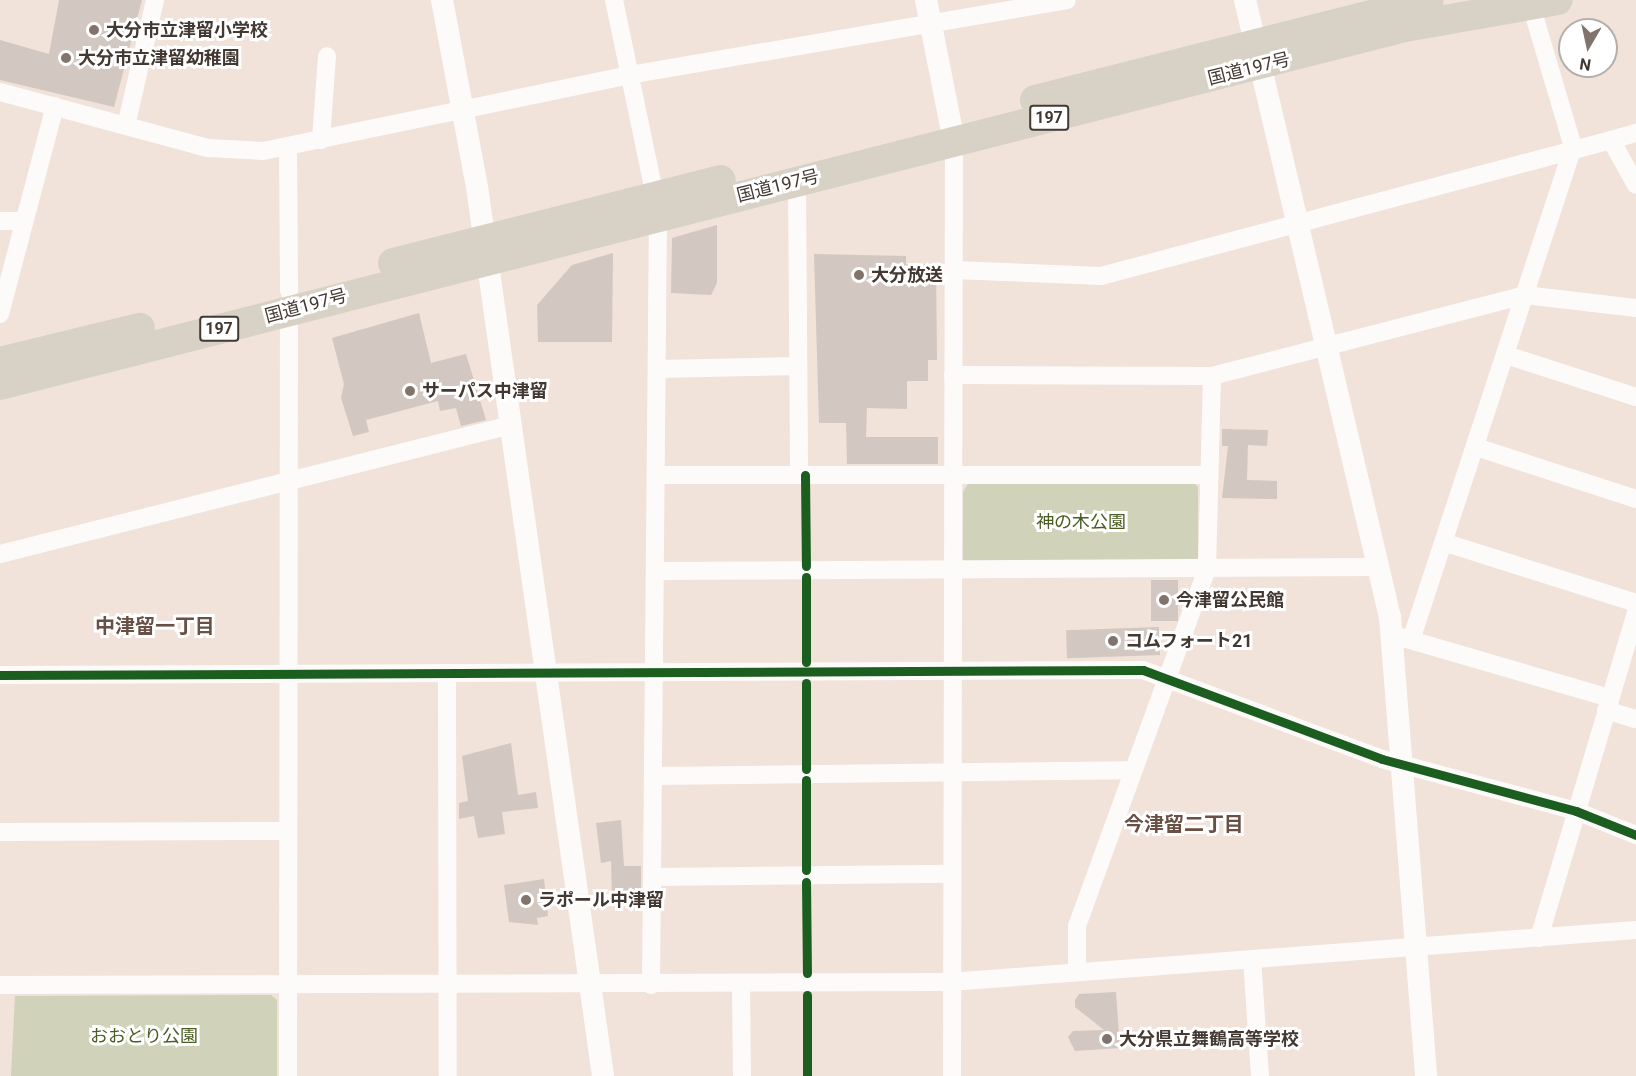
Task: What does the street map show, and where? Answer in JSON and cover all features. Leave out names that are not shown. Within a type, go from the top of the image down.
[{"type":"highway","name":"国道197号","points":[[0,385],[289,301],[486,248],[1258,54],[1430,0]]},
{"type":"highway","name":"国道197号","points":[[1258,54],[1544,2]]},
{"type":"highway","name":"国道197号","points":[[656,206],[797,182],[953,131]]},
{"type":"highway","name":"国道197号","points":[[0,362],[289,301]]},
{"type":"street","points":[[126,126],[155,0]]},
{"type":"street","points":[[442,0],[486,248],[603,1076]]},
{"type":"street","points":[[614,0],[656,206],[657,369],[651,985]]},
{"type":"street","points":[[926,0],[953,131],[950,982],[952,1076]]},
{"type":"street","points":[[0,92],[219,149],[288,146],[629,75],[932,27],[1067,0]]},
{"type":"street","points":[[1245,0],[1380,567],[1402,637],[1403,764],[1426,1076]]},
{"type":"street","points":[[1402,637],[1446,543],[1573,147],[1544,2]]},
{"type":"street","points":[[321,140],[327,56]]},
{"type":"street","points":[[0,314],[55,106]]},
{"type":"street","points":[[953,270],[1101,276],[1299,224],[1573,147],[1636,133]]},
{"type":"street","points":[[1611,140],[1636,185]]},
{"type":"street","points":[[288,146],[288,1076]]},
{"type":"street","points":[[797,182],[799,475]]},
{"type":"street","points":[[0,221],[23,221]]},
{"type":"street","points":[[953,375],[1212,376],[1326,343],[1525,295],[1636,308]]},
{"type":"street","points":[[1506,355],[1636,397]]},
{"type":"street","points":[[657,369],[798,366]]},
{"type":"street","points":[[1077,972],[1077,926],[1207,568],[1212,376]]},
{"type":"street","points":[[0,554],[511,425]]},
{"type":"street","points":[[1476,447],[1636,499]]},
{"type":"street","points":[[656,475],[1208,475]]},
{"type":"street","points":[[1446,543],[1636,603]]},
{"type":"street","points":[[655,571],[1380,567]]},
{"type":"street","points":[[1539,938],[1636,612]]},
{"type":"street","points":[[1402,637],[1608,704],[1636,719]]},
{"type":"street","points":[[0,675],[1143,670],[1403,764],[1576,811],[1636,835]]},
{"type":"street","points":[[447,673],[448,1076]]},
{"type":"street","points":[[653,776],[1133,770]]},
{"type":"street","points":[[0,832],[288,831]]},
{"type":"street","points":[[652,877],[951,874]]},
{"type":"street","points":[[0,985],[590,986],[950,982],[1636,930]]},
{"type":"street","points":[[1252,959],[1260,1076]]},
{"type":"street","points":[[741,984],[741,1076]]},
{"type":"green space","name":"神の木公園","points":[[970,480],[1192,481],[1198,487],[1198,558],[1192,563],[968,565],[963,559],[963,492]]},
{"type":"green space","name":"おおとり公園","points":[[271,995],[277,1000],[277,1076],[11,1076],[15,996]]},
{"type":"building","points":[[59,0],[142,0],[114,107],[0,80],[0,40],[49,54]]},
{"type":"building","points":[[717,225],[717,283],[711,295],[671,293],[672,238]]},
{"type":"building","points":[[613,253],[612,342],[538,342],[537,305],[572,265]]},
{"type":"building","points":[[814,254],[906,256],[906,264],[936,264],[937,360],[928,360],[928,381],[907,381],[907,409],[867,408],[866,437],[938,437],[938,464],[847,464],[846,423],[819,423]]},
{"type":"building","points":[[419,313],[431,363],[466,354],[486,420],[461,426],[456,408],[440,411],[438,401],[366,420],[369,432],[353,436],[341,398],[344,384],[332,338]]},
{"type":"building","points":[[1222,429],[1268,430],[1267,446],[1248,445],[1247,480],[1277,481],[1277,499],[1222,498],[1228,446],[1222,446]]},
{"type":"building","name":"今津留公民館","points":[[1151,580],[1178,580],[1178,621],[1151,621]]},
{"type":"building","name":"コムフォート21","points":[[1159,627],[1160,655],[1067,658],[1066,630]]},
{"type":"building","points":[[511,743],[518,795],[536,792],[538,808],[502,812],[505,834],[478,838],[474,816],[459,819],[459,803],[468,801],[462,756]]},
{"type":"building","points":[[621,820],[624,866],[641,866],[641,899],[612,900],[611,861],[601,863],[596,823]]},
{"type":"building","name":"ラポール中津留","points":[[544,879],[548,916],[537,918],[538,925],[509,922],[504,885]]},
{"type":"building","points":[[1116,992],[1120,1048],[1075,1051],[1068,1037],[1073,1031],[1104,1030],[1075,1007],[1075,1000],[1079,994]]},
{"type":"cycle path","points":[[805,475],[806,566]]},
{"type":"cycle path","points":[[806,577],[806,662]]},
{"type":"cycle path","points":[[0,675],[1143,670],[1382,759],[1576,811],[1636,835]]},
{"type":"cycle path","points":[[806,683],[806,769]]},
{"type":"cycle path","points":[[806,780],[806,870]]},
{"type":"cycle path","points":[[806,882],[807,973]]},
{"type":"cycle path","points":[[807,995],[807,1076]]},
{"type":"place","name":"大分市立津留小学校","points":[[94,30]]},
{"type":"place","name":"大分市立津留幼稚園","points":[[66,58]]},
{"type":"place","name":"大分放送","points":[[859,275]]},
{"type":"place","name":"サーパス中津留","points":[[410,391]]},
{"type":"place","name":"今津留公民館","points":[[1164,600]]},
{"type":"place","name":"コムフォート21","points":[[1113,641]]},
{"type":"place","name":"ラポール中津留","points":[[526,900]]},
{"type":"place","name":"大分県立舞鶴高等学校","points":[[1107,1039]]},
{"type":"district","name":"中津留一丁目","points":[[155,626]]},
{"type":"district","name":"今津留二丁目","points":[[1184,824]]}]
